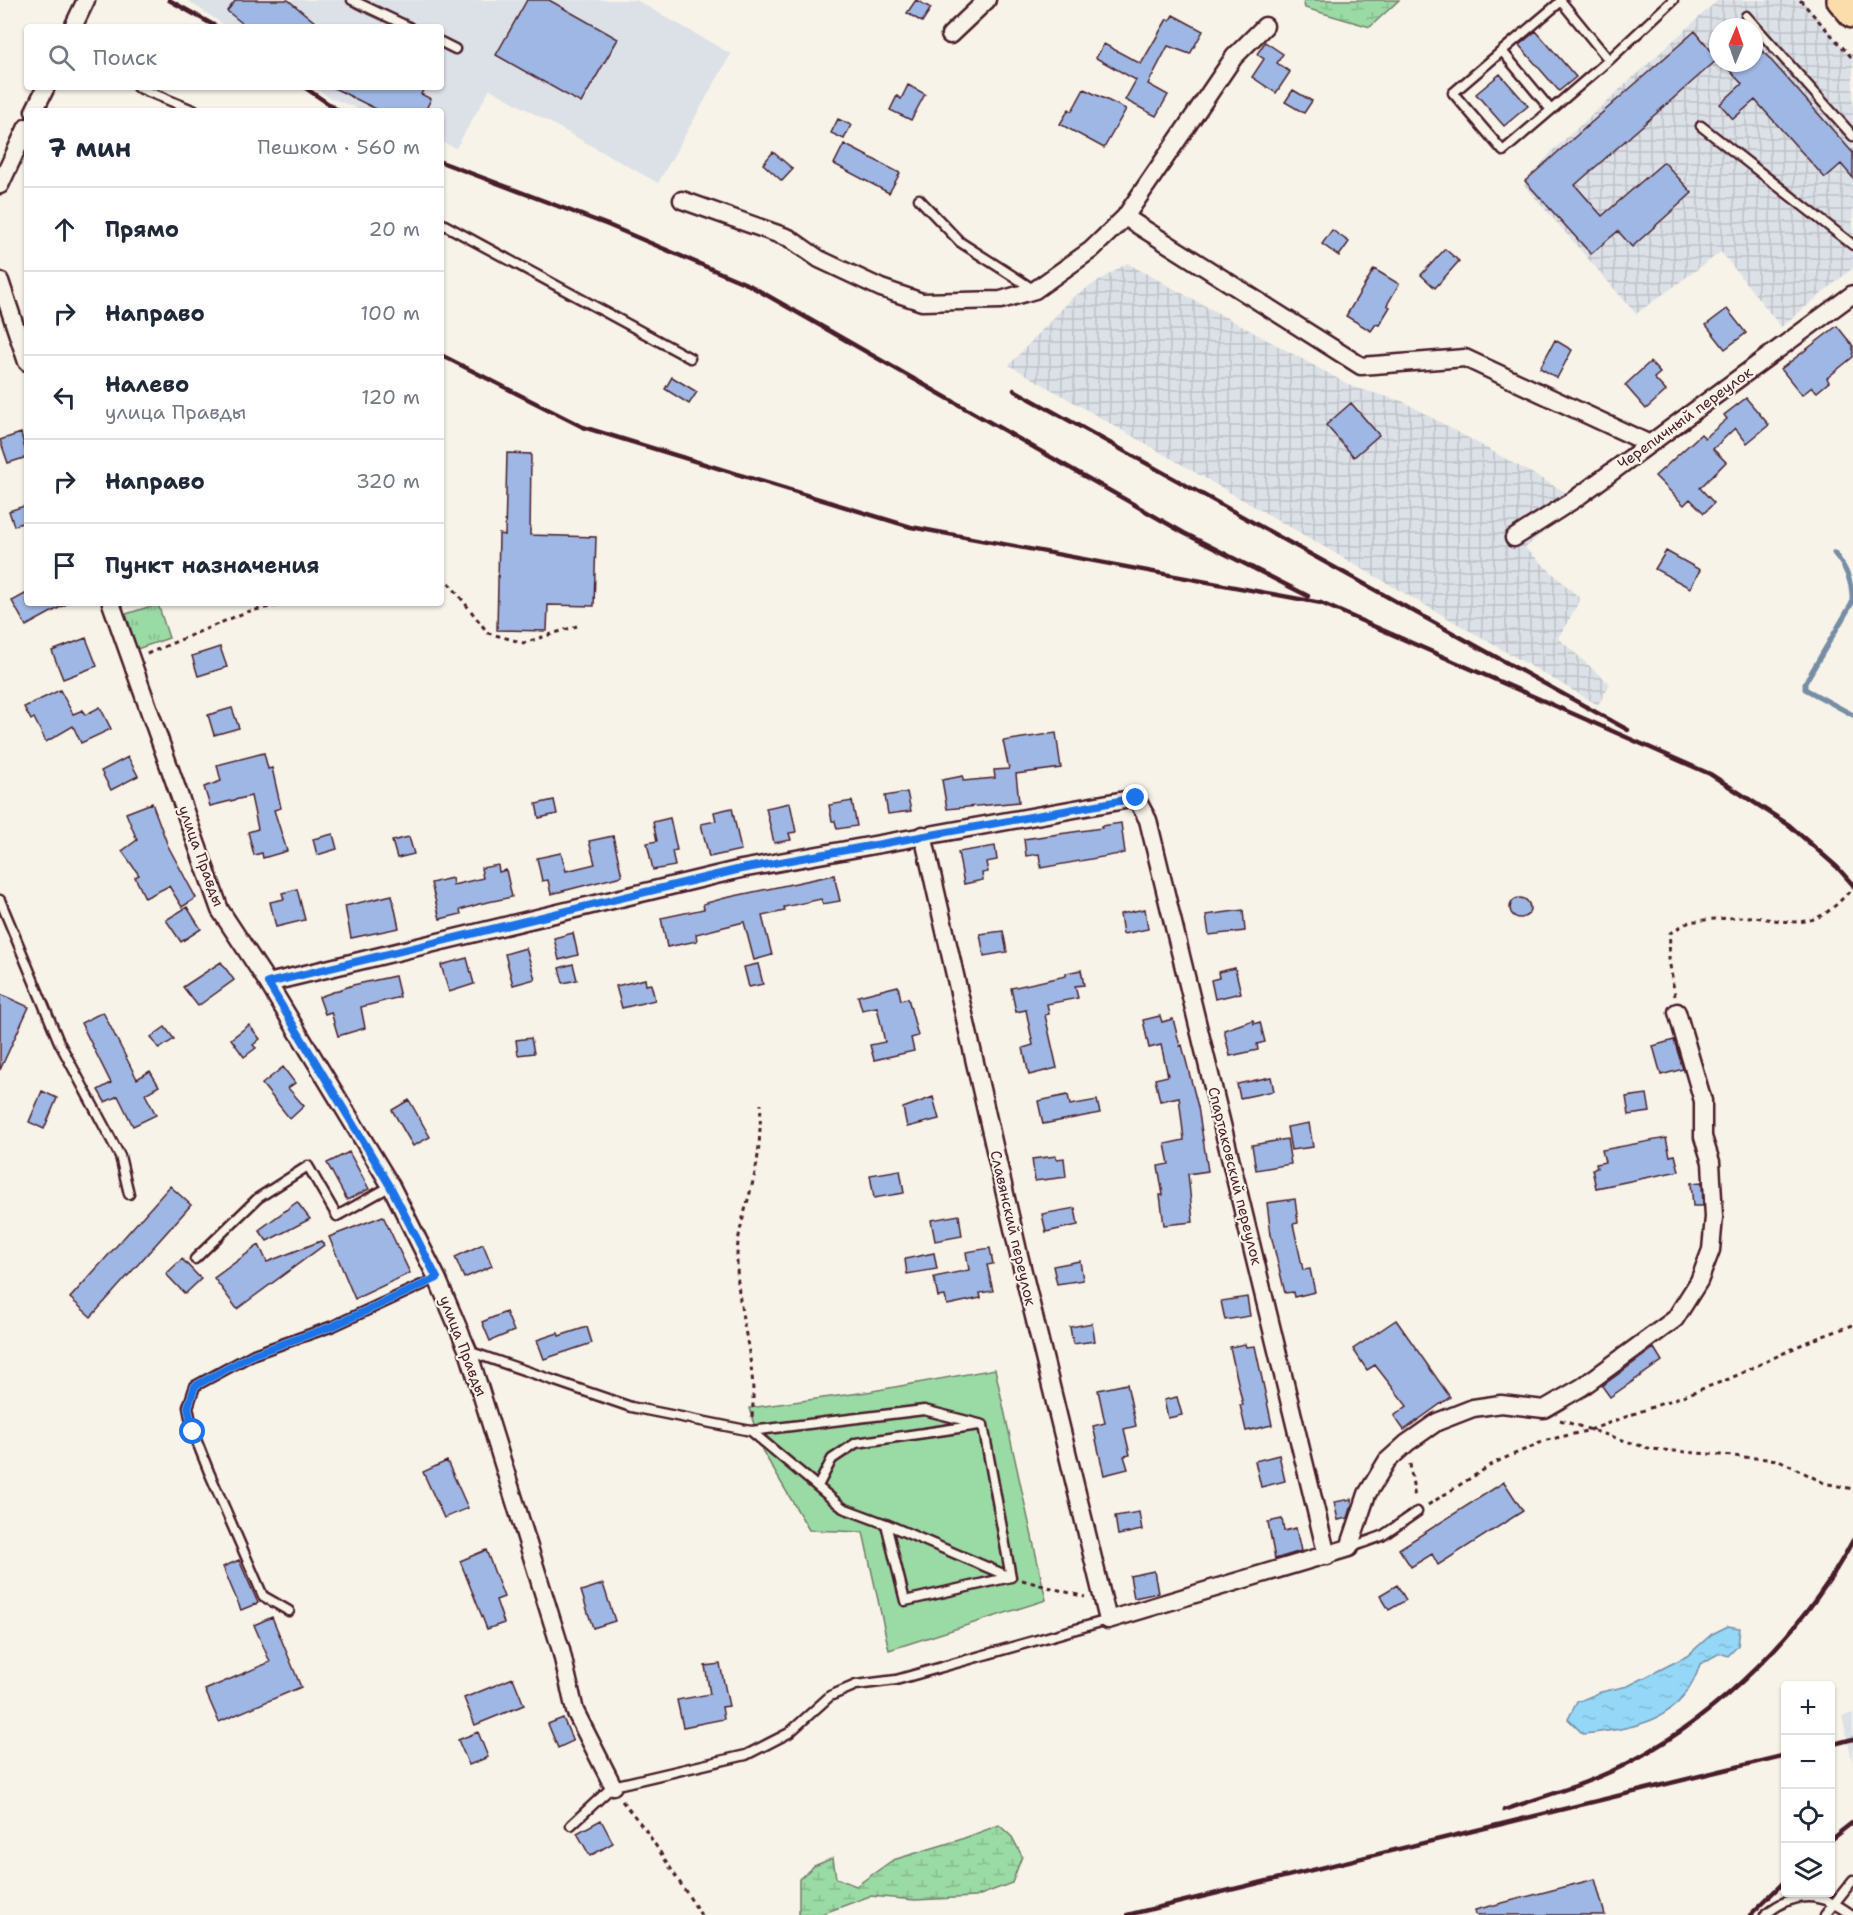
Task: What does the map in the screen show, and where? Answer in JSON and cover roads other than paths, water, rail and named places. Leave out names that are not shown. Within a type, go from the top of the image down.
[{"type":"main road","points":[[1840,0],[1853,14]]},
{"type":"street","points":[[75,24],[86,0]]},
{"type":"street","points":[[950,35],[987,0]]},
{"type":"street","points":[[682,200],[789,238],[830,264],[881,288],[922,302],[1001,300],[1035,290],[1091,250],[1125,217],[1234,57],[1265,26]]},
{"type":"street","points":[[36,108],[44,90]]},
{"type":"street","points":[[0,185],[24,133]]},
{"type":"street","points":[[1125,217],[1360,366],[1465,358],[1650,444]]},
{"type":"street","points":[[0,281],[24,353]]},
{"type":"street","name":"Черепичный переулок","points":[[1514,538],[1575,499],[1853,294]]},
{"type":"street","name":"улица Правды","points":[[112,606],[220,910],[268,983],[390,1186],[437,1278],[468,1351],[561,1650],[575,1712],[613,1786]]},
{"type":"street","name":"Спартаковский переулок","points":[[923,835],[1136,798],[1148,820],[1328,1556]]},
{"type":"street","points":[[268,983],[741,869],[923,835]]},
{"type":"street","name":"Славянский переулок","points":[[923,835],[1019,1256],[1108,1620]]},
{"type":"street","points":[[1108,1620],[1349,1548],[1367,1494],[1387,1461],[1407,1443],[1437,1422],[1473,1408],[1501,1404],[1544,1409],[1582,1387],[1675,1319],[1699,1281],[1711,1250],[1714,1217],[1711,1162],[1703,1137],[1703,1101],[1677,1012]]},
{"type":"lane","points":[[352,0],[403,24]]},
{"type":"lane","points":[[1609,60],[1559,1],[1454,93],[1503,151],[1609,60],[1673,0]]},
{"type":"lane","points":[[1746,16],[1853,135]]},
{"type":"lane","points":[[444,44],[455,49]]},
{"type":"lane","points":[[1502,51],[1551,110]]},
{"type":"lane","points":[[144,90],[188,108]]},
{"type":"lane","points":[[1701,126],[1853,245]]},
{"type":"lane","points":[[919,199],[960,242],[1035,290]]},
{"type":"lane","points":[[444,225],[690,358]]},
{"type":"lane","points":[[0,900],[59,1042],[120,1156],[129,1194]]},
{"type":"lane","points":[[195,1259],[258,1198],[308,1166],[337,1216],[390,1186]]},
{"type":"lane","points":[[289,1611],[263,1596],[193,1432],[188,1407],[195,1386],[254,1354],[333,1326],[437,1278]]},
{"type":"lane","points":[[468,1351],[631,1407],[751,1431],[924,1410],[983,1425]]},
{"type":"lane","points":[[818,1486],[832,1459],[856,1443],[983,1425]]},
{"type":"lane","points":[[983,1425],[1011,1577]]},
{"type":"lane","points":[[751,1431],[843,1508],[1011,1577]]},
{"type":"lane","points":[[1349,1548],[1382,1536],[1417,1512]]},
{"type":"lane","points":[[886,1524],[904,1601],[1011,1577]]},
{"type":"lane","points":[[571,1825],[613,1786],[746,1755],[789,1733],[830,1696],[856,1685],[896,1680],[1108,1620]]},
{"type":"lane","points":[[1825,1915],[1853,1880]]},
{"type":"lane","points":[[1765,1915],[1778,1904],[1805,1895],[1836,1903],[1852,1915]]},
{"type":"water","points":[[1728,1626],[1740,1628],[1738,1646],[1728,1656],[1720,1653],[1700,1664],[1682,1699],[1669,1710],[1639,1725],[1583,1734],[1568,1719],[1577,1702],[1601,1692],[1628,1686],[1687,1656],[1712,1634]]},
{"type":"waterway","points":[[1834,553],[1848,576],[1852,603],[1805,683],[1805,689],[1853,715]]},
{"type":"railway","points":[[169,0],[212,24]]},
{"type":"railway","points":[[308,90],[335,108]]},
{"type":"railway","points":[[444,163],[608,225],[749,285],[1184,533],[1308,596]]},
{"type":"railway","points":[[444,357],[583,427],[911,527],[1321,603],[1710,774],[1789,825],[1837,867],[1853,885]]},
{"type":"railway","points":[[1014,390],[1628,730]]},
{"type":"railway","points":[[1504,1810],[1617,1769],[1665,1742],[1697,1719],[1728,1694],[1786,1636],[1834,1573],[1853,1540]]},
{"type":"railway","points":[[1835,1744],[1853,1739]]},
{"type":"railway","points":[[1127,1915],[1781,1756]]},
{"type":"railway","points":[[1835,1836],[1853,1822]]},
{"type":"railway","points":[[1750,1915],[1781,1885]]}]
